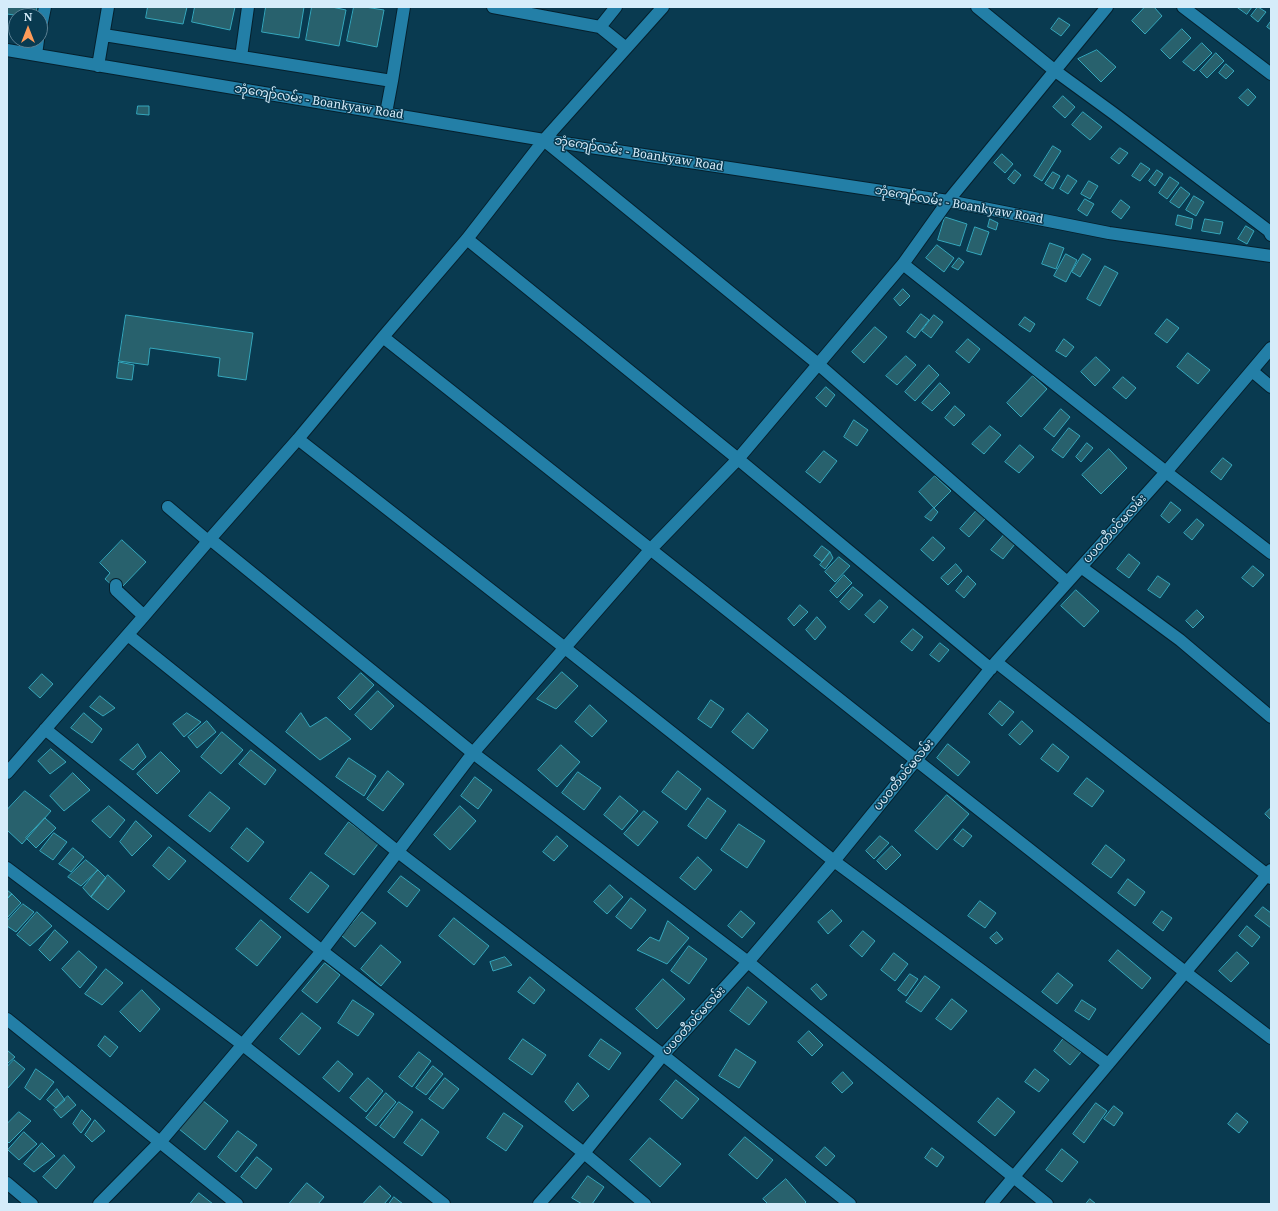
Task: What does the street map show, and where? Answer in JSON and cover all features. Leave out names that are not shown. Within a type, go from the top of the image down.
[{"type":"street","points":[[98,66],[108,7]]},
{"type":"street","points":[[241,57],[248,7]]},
{"type":"street","points":[[386,113],[404,7]]},
{"type":"street","points":[[493,7],[600,27],[626,48]]},
{"type":"street","points":[[600,27],[616,7]]},
{"type":"street","points":[[7,773],[298,439],[467,239],[544,140],[663,7]]},
{"type":"street","points":[[977,7],[1054,70],[1269,231],[1271,235]]},
{"type":"street","points":[[99,1204],[161,1141],[322,951],[473,752],[650,550],[738,459],[903,264],[948,201],[1107,7]]},
{"type":"street","points":[[1183,7],[1271,74]]},
{"type":"street","points":[[104,35],[392,81]]},
{"type":"street","points":[[36,55],[37,48]]},
{"type":"street","name":"ဘုံကျော်လမ်း - Boankyaw Road","points":[[7,50],[544,140],[948,201],[1109,233],[1271,256]]},
{"type":"street","points":[[544,140],[818,364],[1067,582]]},
{"type":"street","points":[[467,239],[993,665],[1270,874],[1185,972],[991,1204]]},
{"type":"street","points":[[903,264],[1271,553]]},
{"type":"street","points":[[383,337],[916,760],[1271,1038]]},
{"type":"street","name":"ပပဝတီပင်မလမ်း","points":[[539,1204],[584,1153],[664,1055],[748,962],[834,861],[993,665],[1166,472],[1271,348]]},
{"type":"street","points":[[1252,371],[1271,387]]},
{"type":"street","points":[[298,439],[834,861],[1108,1064]]},
{"type":"street","points":[[168,506],[473,752],[748,962],[1047,1204]]},
{"type":"street","points":[[1081,567],[1180,640],[1271,717]]},
{"type":"street","points":[[116,585],[116,590],[144,616]]},
{"type":"street","points":[[128,635],[398,852],[664,1055],[850,1204]]},
{"type":"street","points":[[45,729],[322,951],[584,1153],[645,1204]]},
{"type":"street","points":[[7,868],[242,1045],[444,1204]]},
{"type":"street","points":[[7,1019],[161,1141],[237,1204]]},
{"type":"street","points":[[7,1183],[32,1204]]},
{"type":"building","points":[[7,7],[37,7],[8,8],[7,14]]},
{"type":"building","points":[[148,7],[187,7],[183,24],[146,18]]},
{"type":"building","points":[[195,7],[235,7],[230,30],[192,22]]},
{"type":"building","points":[[266,7],[304,7],[299,38],[262,32]]},
{"type":"building","points":[[312,7],[332,7],[346,10],[339,46],[306,40]]},
{"type":"building","points":[[354,7],[384,10],[377,47],[347,41]]},
{"type":"building","points":[[1145,7],[1154,7],[1162,16],[1145,34],[1132,21]]},
{"type":"building","points":[[1237,7],[1252,7],[1247,14]]},
{"type":"building","points":[[1258,7],[1266,12],[1258,22],[1251,16]]},
{"type":"building","points":[[1059,18],[1070,25],[1061,36],[1051,29]]},
{"type":"building","points":[[1271,21],[1271,30],[1267,27]]},
{"type":"building","points":[[1182,29],[1191,38],[1170,59],[1161,50]]},
{"type":"building","points":[[1202,43],[1212,53],[1194,71],[1183,62]]},
{"type":"building","points":[[1097,50],[1116,67],[1101,82],[1078,59]]},
{"type":"building","points":[[1216,53],[1224,61],[1207,78],[1200,71]]},
{"type":"building","points":[[1226,64],[1234,71],[1226,79],[1219,73]]},
{"type":"building","points":[[1248,89],[1256,97],[1248,106],[1239,98]]},
{"type":"building","points":[[1063,96],[1075,107],[1065,118],[1053,107]]},
{"type":"building","points":[[138,106],[149,106],[149,115],[137,114]]},
{"type":"building","points":[[1083,112],[1102,127],[1090,140],[1072,125]]},
{"type":"building","points":[[1053,146],[1061,151],[1042,181],[1034,176]]},
{"type":"building","points":[[1120,148],[1128,153],[1119,164],[1111,158]]},
{"type":"building","points":[[1002,154],[1013,164],[1005,173],[994,163]]},
{"type":"building","points":[[1141,163],[1150,169],[1140,181],[1132,176]]},
{"type":"building","points":[[1015,170],[1021,175],[1014,184],[1008,179]]},
{"type":"building","points":[[1157,170],[1163,174],[1155,186],[1149,181]]},
{"type":"building","points":[[1053,172],[1060,176],[1053,189],[1045,184]]},
{"type":"building","points":[[1068,175],[1077,181],[1068,194],[1060,189]]},
{"type":"building","points":[[1170,177],[1179,183],[1167,199],[1159,193]]},
{"type":"building","points":[[1089,181],[1098,186],[1090,199],[1081,194]]},
{"type":"building","points":[[1181,187],[1190,194],[1179,208],[1170,202]]},
{"type":"building","points":[[1194,196],[1204,202],[1196,216],[1186,210]]},
{"type":"building","points":[[1085,199],[1094,204],[1087,216],[1078,210]]},
{"type":"building","points":[[1121,200],[1130,207],[1121,219],[1112,212]]},
{"type":"building","points":[[1178,215],[1193,219],[1191,229],[1176,225]]},
{"type":"building","points":[[945,217],[967,224],[960,246],[938,240]]},
{"type":"building","points":[[990,219],[998,223],[996,230],[988,227]]},
{"type":"building","points":[[1205,219],[1223,222],[1220,234],[1202,231]]},
{"type":"building","points":[[1246,226],[1254,231],[1247,244],[1238,239]]},
{"type":"building","points":[[975,227],[989,232],[981,255],[967,251]]},
{"type":"building","points":[[1050,243],[1064,248],[1056,269],[1042,264]]},
{"type":"building","points":[[937,245],[954,258],[944,272],[926,258]]},
{"type":"building","points":[[1066,254],[1077,260],[1066,282],[1054,276]]},
{"type":"building","points":[[1083,254],[1091,259],[1080,277],[1072,272]]},
{"type":"building","points":[[959,258],[964,262],[958,270],[952,267]]},
{"type":"building","points":[[1105,266],[1118,273],[1100,306],[1087,299]]},
{"type":"building","points":[[903,289],[910,296],[900,306],[894,299]]},
{"type":"building","points":[[921,314],[929,320],[915,338],[907,332]]},
{"type":"building","points":[[126,315],[253,333],[246,380],[218,376],[220,358],[150,348],[148,365],[119,361]]},
{"type":"building","points":[[934,315],[943,322],[931,338],[922,331]]},
{"type":"building","points":[[1025,317],[1035,324],[1030,332],[1019,325]]},
{"type":"building","points":[[1167,319],[1179,328],[1167,343],[1155,334]]},
{"type":"building","points":[[875,327],[887,337],[864,363],[852,352]]},
{"type":"building","points":[[968,339],[980,349],[969,363],[956,352]]},
{"type":"building","points":[[1064,339],[1074,347],[1066,357],[1056,351]]},
{"type":"building","points":[[1188,353],[1210,370],[1198,384],[1177,367]]},
{"type":"building","points":[[906,356],[916,365],[897,385],[886,376]]},
{"type":"building","points":[[1096,357],[1110,370],[1095,386],[1081,372]]},
{"type":"building","points":[[119,362],[134,365],[132,380],[117,378]]},
{"type":"building","points":[[929,365],[939,375],[915,401],[905,392]]},
{"type":"building","points":[[1033,376],[1047,389],[1021,417],[1007,403]]},
{"type":"building","points":[[1123,377],[1136,388],[1126,399],[1113,388]]},
{"type":"building","points":[[940,383],[950,393],[932,411],[922,403]]},
{"type":"building","points":[[826,387],[835,395],[826,407],[816,398]]},
{"type":"building","points":[[955,406],[965,415],[954,426],[945,418]]},
{"type":"building","points":[[1061,409],[1070,417],[1054,437],[1044,429]]},
{"type":"building","points":[[854,420],[868,430],[857,446],[844,437]]},
{"type":"building","points":[[990,426],[1001,435],[984,454],[972,444]]},
{"type":"building","points":[[1069,428],[1080,436],[1063,458],[1052,450]]},
{"type":"building","points":[[1087,443],[1093,448],[1081,462],[1076,457]]},
{"type":"building","points":[[1020,445],[1034,457],[1019,473],[1005,462]]},
{"type":"building","points":[[1109,449],[1127,468],[1101,494],[1082,475]]},
{"type":"building","points":[[824,451],[837,461],[820,483],[806,472]]},
{"type":"building","points":[[1223,458],[1232,465],[1221,480],[1211,472]]},
{"type":"building","points":[[935,476],[951,491],[934,508],[919,492]]},
{"type":"building","points":[[1171,502],[1181,510],[1169,523],[1161,516]]},
{"type":"building","points":[[934,508],[938,512],[931,521],[925,517]]},
{"type":"building","points":[[977,510],[985,519],[969,537],[960,529]]},
{"type":"building","points":[[1197,519],[1204,525],[1192,540],[1184,533]]},
{"type":"building","points":[[1004,535],[1015,544],[1003,559],[991,550]]},
{"type":"building","points":[[933,537],[945,548],[933,561],[921,550]]},
{"type":"building","points":[[122,540],[146,562],[123,586],[118,581],[113,586],[105,579],[110,573],[100,563]]},
{"type":"building","points":[[822,546],[830,552],[822,562],[814,556]]},
{"type":"building","points":[[830,552],[833,558],[825,569],[820,565]]},
{"type":"building","points":[[1129,554],[1140,563],[1129,578],[1117,569]]},
{"type":"building","points":[[839,557],[850,566],[835,582],[825,572]]},
{"type":"building","points":[[956,564],[962,571],[948,585],[941,578]]},
{"type":"building","points":[[1253,566],[1264,575],[1253,587],[1242,578]]},
{"type":"building","points":[[844,575],[852,583],[837,598],[830,591]]},
{"type":"building","points":[[968,576],[976,584],[964,598],[956,591]]},
{"type":"building","points":[[1158,576],[1170,584],[1160,598],[1148,590]]},
{"type":"building","points":[[853,587],[863,595],[849,610],[840,602]]},
{"type":"building","points":[[1076,590],[1099,611],[1084,627],[1061,606]]},
{"type":"building","points":[[880,600],[888,607],[874,623],[865,615]]},
{"type":"building","points":[[800,605],[808,612],[794,626],[788,619]]},
{"type":"building","points":[[1197,610],[1204,617],[1193,628],[1186,621]]},
{"type":"building","points":[[817,617],[826,627],[815,640],[806,630]]},
{"type":"building","points":[[913,629],[923,637],[912,651],[901,642]]},
{"type":"building","points":[[940,643],[949,650],[939,662],[930,655]]},
{"type":"building","points":[[562,672],[578,686],[556,709],[537,699]]},
{"type":"building","points":[[361,673],[374,685],[350,710],[338,698]]},
{"type":"building","points":[[42,674],[53,684],[40,698],[29,688]]},
{"type":"building","points":[[378,691],[394,706],[371,730],[355,715]]},
{"type":"building","points":[[100,696],[115,708],[103,716],[90,707]]},
{"type":"building","points":[[711,700],[724,709],[711,728],[698,719]]},
{"type":"building","points":[[1000,701],[1014,712],[1002,726],[989,714]]},
{"type":"building","points":[[590,705],[607,721],[592,737],[575,722]]},
{"type":"building","points":[[84,713],[102,729],[92,743],[71,728]]},
{"type":"building","points":[[187,713],[201,722],[184,737],[173,724]]},
{"type":"building","points":[[301,713],[310,727],[326,717],[351,739],[320,760],[286,732]]},
{"type":"building","points":[[748,713],[768,730],[753,749],[732,732]]},
{"type":"building","points":[[207,721],[216,732],[197,748],[188,737]]},
{"type":"building","points":[[1022,721],[1033,731],[1020,745],[1009,735]]},
{"type":"building","points":[[222,732],[243,750],[221,774],[201,757]]},
{"type":"building","points":[[138,744],[146,757],[133,770],[120,760]]},
{"type":"building","points":[[948,744],[970,762],[958,776],[937,758]]},
{"type":"building","points":[[1053,744],[1069,757],[1058,772],[1041,759]]},
{"type":"building","points":[[561,745],[580,762],[557,787],[538,770]]},
{"type":"building","points":[[51,749],[66,762],[50,774],[38,761]]},
{"type":"building","points":[[251,750],[276,770],[265,785],[239,764]]},
{"type":"building","points":[[161,752],[180,771],[157,794],[137,774]]},
{"type":"building","points":[[349,758],[376,776],[364,796],[336,777]]},
{"type":"building","points":[[388,771],[404,784],[383,811],[367,799]]},
{"type":"building","points":[[678,771],[701,789],[686,810],[662,792]]},
{"type":"building","points":[[578,772],[601,788],[584,810],[562,793]]},
{"type":"building","points":[[73,773],[90,790],[64,811],[50,796]]},
{"type":"building","points":[[475,777],[492,790],[478,809],[461,796]]},
{"type":"building","points":[[1087,778],[1104,791],[1092,807],[1074,794]]},
{"type":"building","points":[[25,791],[51,811],[22,844],[7,830],[7,810]]},
{"type":"building","points":[[210,792],[230,808],[210,832],[189,816]]},
{"type":"building","points":[[947,795],[969,814],[937,850],[915,831]]},
{"type":"building","points":[[620,796],[638,811],[622,830],[604,815]]},
{"type":"building","points":[[708,798],[726,811],[706,839],[688,826]]},
{"type":"building","points":[[109,806],[125,820],[110,838],[92,821]]},
{"type":"building","points":[[460,806],[476,821],[450,850],[434,835]]},
{"type":"building","points":[[1271,808],[1271,820],[1265,814]]},
{"type":"building","points":[[644,811],[658,822],[638,846],[624,834]]},
{"type":"building","points":[[45,818],[56,828],[36,848],[26,838]]},
{"type":"building","points":[[136,821],[152,836],[132,856],[120,842]]},
{"type":"building","points":[[349,822],[378,844],[354,875],[325,854]]},
{"type":"building","points":[[739,824],[765,841],[747,868],[721,850]]},
{"type":"building","points":[[247,828],[264,842],[248,862],[231,848]]},
{"type":"building","points":[[963,829],[972,836],[963,847],[954,840]]},
{"type":"building","points":[[54,833],[67,842],[53,860],[40,851]]},
{"type":"building","points":[[557,836],[568,846],[554,861],[543,852]]},
{"type":"building","points":[[880,836],[889,843],[874,859],[866,851]]},
{"type":"building","points":[[1106,845],[1125,860],[1111,878],[1092,864]]},
{"type":"building","points":[[892,846],[901,855],[886,870],[877,861]]},
{"type":"building","points":[[169,847],[186,861],[169,880],[153,866]]},
{"type":"building","points":[[73,848],[84,857],[71,872],[59,864]]},
{"type":"building","points":[[698,857],[712,870],[695,890],[680,878]]},
{"type":"building","points":[[86,860],[98,870],[81,886],[68,877]]},
{"type":"building","points":[[98,870],[106,878],[91,897],[83,888]]},
{"type":"building","points":[[311,872],[329,886],[308,913],[290,899]]},
{"type":"building","points":[[108,875],[125,891],[108,910],[91,897]]},
{"type":"building","points":[[401,876],[420,890],[407,907],[388,892]]},
{"type":"building","points":[[1128,879],[1145,892],[1135,906],[1118,893]]},
{"type":"building","points":[[610,885],[623,897],[607,914],[594,902]]},
{"type":"building","points":[[7,890],[12,894],[7,899]]},
{"type":"building","points":[[12,894],[21,903],[7,918],[7,899]]},
{"type":"building","points":[[631,898],[646,910],[631,929],[616,917]]},
{"type":"building","points":[[980,901],[996,913],[985,928],[968,916]]},
{"type":"building","points":[[23,904],[34,912],[16,932],[7,926],[7,921]]},
{"type":"building","points":[[1263,907],[1271,913],[1271,928],[1255,916]]},
{"type":"building","points":[[832,910],[842,921],[828,934],[818,922]]},
{"type":"building","points":[[741,911],[755,923],[742,938],[728,926]]},
{"type":"building","points":[[1162,911],[1172,918],[1163,931],[1153,923]]},
{"type":"building","points":[[37,912],[52,926],[30,946],[17,935]]},
{"type":"building","points":[[362,912],[376,923],[355,947],[342,936]]},
{"type":"building","points":[[454,918],[489,946],[474,965],[439,936]]},
{"type":"building","points":[[261,920],[281,937],[257,966],[236,949]]},
{"type":"building","points":[[668,921],[689,938],[667,964],[637,950],[650,937],[659,941]]},
{"type":"building","points":[[1247,926],[1260,937],[1252,947],[1239,936]]},
{"type":"building","points":[[55,930],[68,942],[50,961],[39,950]]},
{"type":"building","points":[[863,931],[875,941],[862,957],[850,946]]},
{"type":"building","points":[[997,932],[1003,939],[996,944],[990,938]]},
{"type":"building","points":[[381,945],[401,962],[381,986],[361,969]]},
{"type":"building","points":[[689,946],[707,959],[689,984],[671,971]]},
{"type":"building","points":[[1118,950],[1151,978],[1142,989],[1109,961]]},
{"type":"building","points":[[79,951],[97,967],[80,988],[62,969]]},
{"type":"building","points":[[1237,952],[1249,963],[1231,982],[1219,971]]},
{"type":"building","points":[[894,953],[908,964],[895,981],[881,970]]},
{"type":"building","points":[[505,957],[512,965],[493,971],[490,962]]},
{"type":"building","points":[[325,963],[340,975],[317,1003],[302,991]]},
{"type":"building","points":[[106,969],[123,983],[102,1005],[85,994]]},
{"type":"building","points":[[1058,973],[1073,985],[1057,1004],[1042,992]]},
{"type":"building","points":[[910,974],[918,979],[906,996],[898,990]]},
{"type":"building","points":[[925,976],[940,987],[921,1012],[906,1002]]},
{"type":"building","points":[[530,977],[545,990],[534,1004],[518,992]]},
{"type":"building","points":[[663,979],[685,999],[657,1029],[636,1009]]},
{"type":"building","points":[[817,984],[827,995],[821,1000],[811,989]]},
{"type":"building","points":[[748,987],[767,1002],[749,1025],[730,1011]]},
{"type":"building","points":[[142,990],[160,1009],[140,1032],[120,1012]]},
{"type":"building","points":[[952,999],[967,1011],[951,1030],[936,1019]]},
{"type":"building","points":[[353,1000],[374,1014],[358,1036],[338,1023]]},
{"type":"building","points":[[1082,1000],[1096,1009],[1089,1020],[1075,1011]]},
{"type":"building","points":[[302,1013],[321,1028],[299,1055],[280,1039]]},
{"type":"building","points":[[809,1031],[823,1045],[812,1056],[798,1042]]},
{"type":"building","points":[[105,1036],[118,1047],[110,1057],[98,1046]]},
{"type":"building","points":[[1064,1038],[1081,1052],[1070,1065],[1054,1051]]},
{"type":"building","points":[[523,1039],[546,1055],[532,1075],[509,1059]]},
{"type":"building","points":[[601,1039],[621,1053],[609,1070],[589,1056]]},
{"type":"building","points":[[736,1049],[756,1062],[739,1088],[719,1076]]},
{"type":"building","points":[[7,1050],[15,1057],[7,1064]]},
{"type":"building","points":[[419,1052],[431,1061],[412,1087],[399,1077]]},
{"type":"building","points":[[14,1060],[25,1069],[7,1089],[7,1067]]},
{"type":"building","points":[[338,1061],[353,1074],[339,1092],[323,1078]]},
{"type":"building","points":[[433,1066],[443,1074],[426,1095],[416,1088]]},
{"type":"building","points":[[36,1069],[54,1082],[40,1100],[25,1088]]},
{"type":"building","points":[[1035,1069],[1049,1080],[1039,1092],[1025,1082]]},
{"type":"building","points":[[843,1072],[853,1083],[842,1093],[832,1083]]},
{"type":"building","points":[[368,1078],[383,1091],[366,1112],[350,1098]]},
{"type":"building","points":[[445,1078],[459,1089],[443,1109],[429,1099]]},
{"type":"building","points":[[676,1080],[699,1099],[682,1119],[660,1100]]},
{"type":"building","points":[[578,1083],[589,1096],[573,1111],[565,1102]]},
{"type":"building","points":[[57,1089],[65,1100],[56,1108],[47,1100]]},
{"type":"building","points":[[386,1093],[396,1102],[376,1126],[366,1118]]},
{"type":"building","points":[[68,1096],[76,1105],[61,1118],[54,1110]]},
{"type":"building","points":[[998,1098],[1015,1112],[995,1136],[978,1122]]},
{"type":"building","points":[[202,1100],[228,1121],[205,1150],[179,1129]]},
{"type":"building","points":[[399,1102],[413,1112],[394,1138],[380,1127]]},
{"type":"building","points":[[1096,1103],[1107,1111],[1084,1143],[1073,1134]]},
{"type":"building","points":[[1114,1106],[1123,1113],[1114,1126],[1104,1119]]},
{"type":"building","points":[[82,1110],[91,1119],[81,1133],[73,1124]]},
{"type":"building","points":[[19,1112],[31,1121],[9,1143],[7,1141],[7,1124]]},
{"type":"building","points":[[504,1113],[523,1126],[506,1151],[487,1138]]},
{"type":"building","points":[[1237,1113],[1248,1122],[1239,1133],[1228,1124]]},
{"type":"building","points":[[422,1119],[439,1132],[422,1156],[404,1143]]},
{"type":"building","points":[[95,1120],[105,1131],[92,1142],[85,1135]]},
{"type":"building","points":[[238,1131],[257,1145],[236,1172],[218,1157]]},
{"type":"building","points":[[24,1132],[37,1144],[19,1160],[8,1150]]},
{"type":"building","points":[[745,1137],[773,1160],[757,1179],[729,1155]]},
{"type":"building","points":[[650,1138],[681,1164],[660,1187],[630,1160]]},
{"type":"building","points":[[42,1143],[55,1156],[34,1172],[24,1164]]},
{"type":"building","points":[[825,1147],[835,1156],[826,1166],[816,1157]]},
{"type":"building","points":[[932,1148],[944,1157],[937,1167],[925,1158]]},
{"type":"building","points":[[1062,1149],[1078,1162],[1062,1182],[1046,1170]]},
{"type":"building","points":[[64,1155],[75,1167],[56,1189],[43,1177]]},
{"type":"building","points":[[257,1157],[272,1169],[256,1189],[241,1177]]},
{"type":"building","points":[[588,1176],[604,1187],[592,1204],[582,1204],[572,1198]]},
{"type":"building","points":[[786,1179],[806,1202],[804,1204],[768,1204],[763,1199]]},
{"type":"building","points":[[307,1183],[324,1197],[318,1204],[289,1204]]},
{"type":"building","points":[[380,1186],[391,1196],[384,1204],[363,1204]]},
{"type":"building","points":[[199,1193],[213,1204],[190,1204]]},
{"type":"building","points":[[394,1197],[403,1204],[389,1204]]},
{"type":"building","points":[[1090,1199],[1096,1204],[1086,1204]]}]
